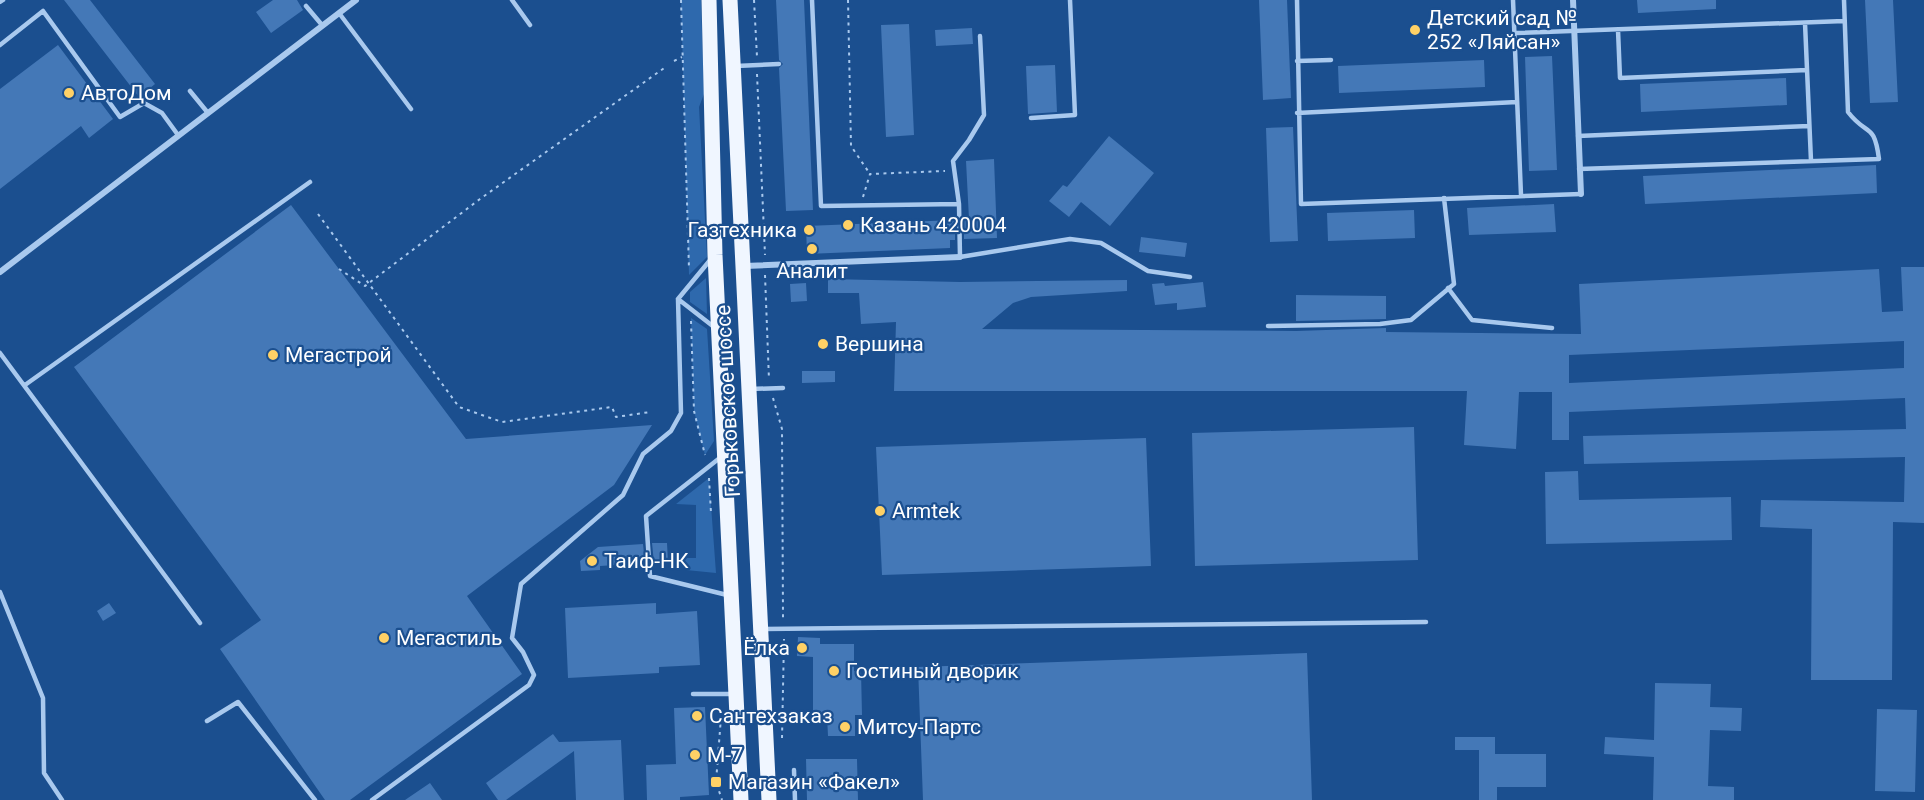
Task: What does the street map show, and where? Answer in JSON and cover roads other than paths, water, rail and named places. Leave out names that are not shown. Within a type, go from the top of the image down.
[{"type":"main road","name":"Горьковское шоссе","points":[[709,0],[715,255],[741,800]]},
{"type":"main road","name":"Горьковское шоссе","points":[[730,0],[741,266],[769,800]]},
{"type":"street","points":[[0,272],[356,0]]},
{"type":"street","points":[[1573,0],[1581,194]]},
{"type":"street","points":[[741,266],[960,257]]},
{"type":"lane","points":[[512,0],[530,25]]},
{"type":"lane","points":[[812,0],[821,206],[959,204]]},
{"type":"lane","points":[[1031,117],[1075,115],[1070,0]]},
{"type":"lane","points":[[1297,0],[1297,113],[1301,204],[1581,194]]},
{"type":"lane","points":[[1513,0],[1521,195]]},
{"type":"lane","points":[[1579,169],[1879,159],[1877,141],[1872,130],[1857,123],[1848,112],[1844,0]]},
{"type":"lane","points":[[306,6],[322,25]]},
{"type":"lane","points":[[0,45],[43,11],[120,117],[144,103],[162,113],[178,135]]},
{"type":"lane","points":[[339,13],[411,109]]},
{"type":"lane","points":[[1516,33],[1844,21]]},
{"type":"lane","points":[[1805,23],[1811,161]]},
{"type":"lane","points":[[1618,30],[1620,78],[1807,70]]},
{"type":"lane","points":[[980,36],[984,115],[953,161],[959,204],[960,257],[1070,239],[1101,243],[1148,271],[1190,277]]},
{"type":"lane","points":[[1297,61],[1331,60]]},
{"type":"lane","points":[[807,62],[814,62]]},
{"type":"lane","points":[[734,66],[779,64]]},
{"type":"lane","points":[[190,91],[208,113]]},
{"type":"lane","points":[[1297,113],[1517,102]]},
{"type":"lane","points":[[1578,136],[1809,126]]},
{"type":"lane","points":[[25,385],[310,182]]},
{"type":"lane","points":[[1268,326],[1380,324],[1411,320],[1454,284],[1444,198]]},
{"type":"lane","points":[[372,800],[529,685],[534,675],[523,652],[512,639],[521,584],[623,495],[643,454],[671,431],[681,413],[678,299],[715,255]]},
{"type":"lane","points":[[1448,288],[1472,320],[1552,328]]},
{"type":"lane","points":[[678,299],[718,330]]},
{"type":"lane","points":[[0,353],[200,623]]},
{"type":"lane","points":[[748,389],[783,388]]},
{"type":"lane","points":[[725,453],[646,516],[650,576],[730,596]]},
{"type":"lane","points":[[0,591],[42,698],[44,773],[62,800]]},
{"type":"lane","points":[[761,629],[1426,622]]},
{"type":"lane","points":[[693,694],[737,693]]},
{"type":"lane","points":[[207,721],[238,702],[315,800]]},
{"type":"lane","points":[[794,770],[795,800]]},
{"type":"place","name":"Детский сад № 252 «Ляйсан»","points":[[1415,30]]},
{"type":"place","name":"АвтоДом","points":[[69,93]]},
{"type":"place","name":"Казань 420004","points":[[848,225]]},
{"type":"place","name":"Газтехника","points":[[809,230]]},
{"type":"place","name":"Аналит","points":[[812,249]]},
{"type":"place","name":"Вершина","points":[[823,344]]},
{"type":"place","name":"Мегастрой","points":[[273,355]]},
{"type":"place","name":"Armtek","points":[[880,511]]},
{"type":"place","name":"Таиф-НК","points":[[592,561]]},
{"type":"place","name":"Мегастиль","points":[[384,638]]},
{"type":"place","name":"Ёлка","points":[[802,648]]},
{"type":"place","name":"Гостиный дворик","points":[[834,671]]},
{"type":"place","name":"Сантехзаказ","points":[[697,716]]},
{"type":"place","name":"Митсу-Партс","points":[[845,727]]},
{"type":"place","name":"М-7","points":[[695,755]]},
{"type":"place","name":"Магазин «Факел»","points":[[716,782]]}]
